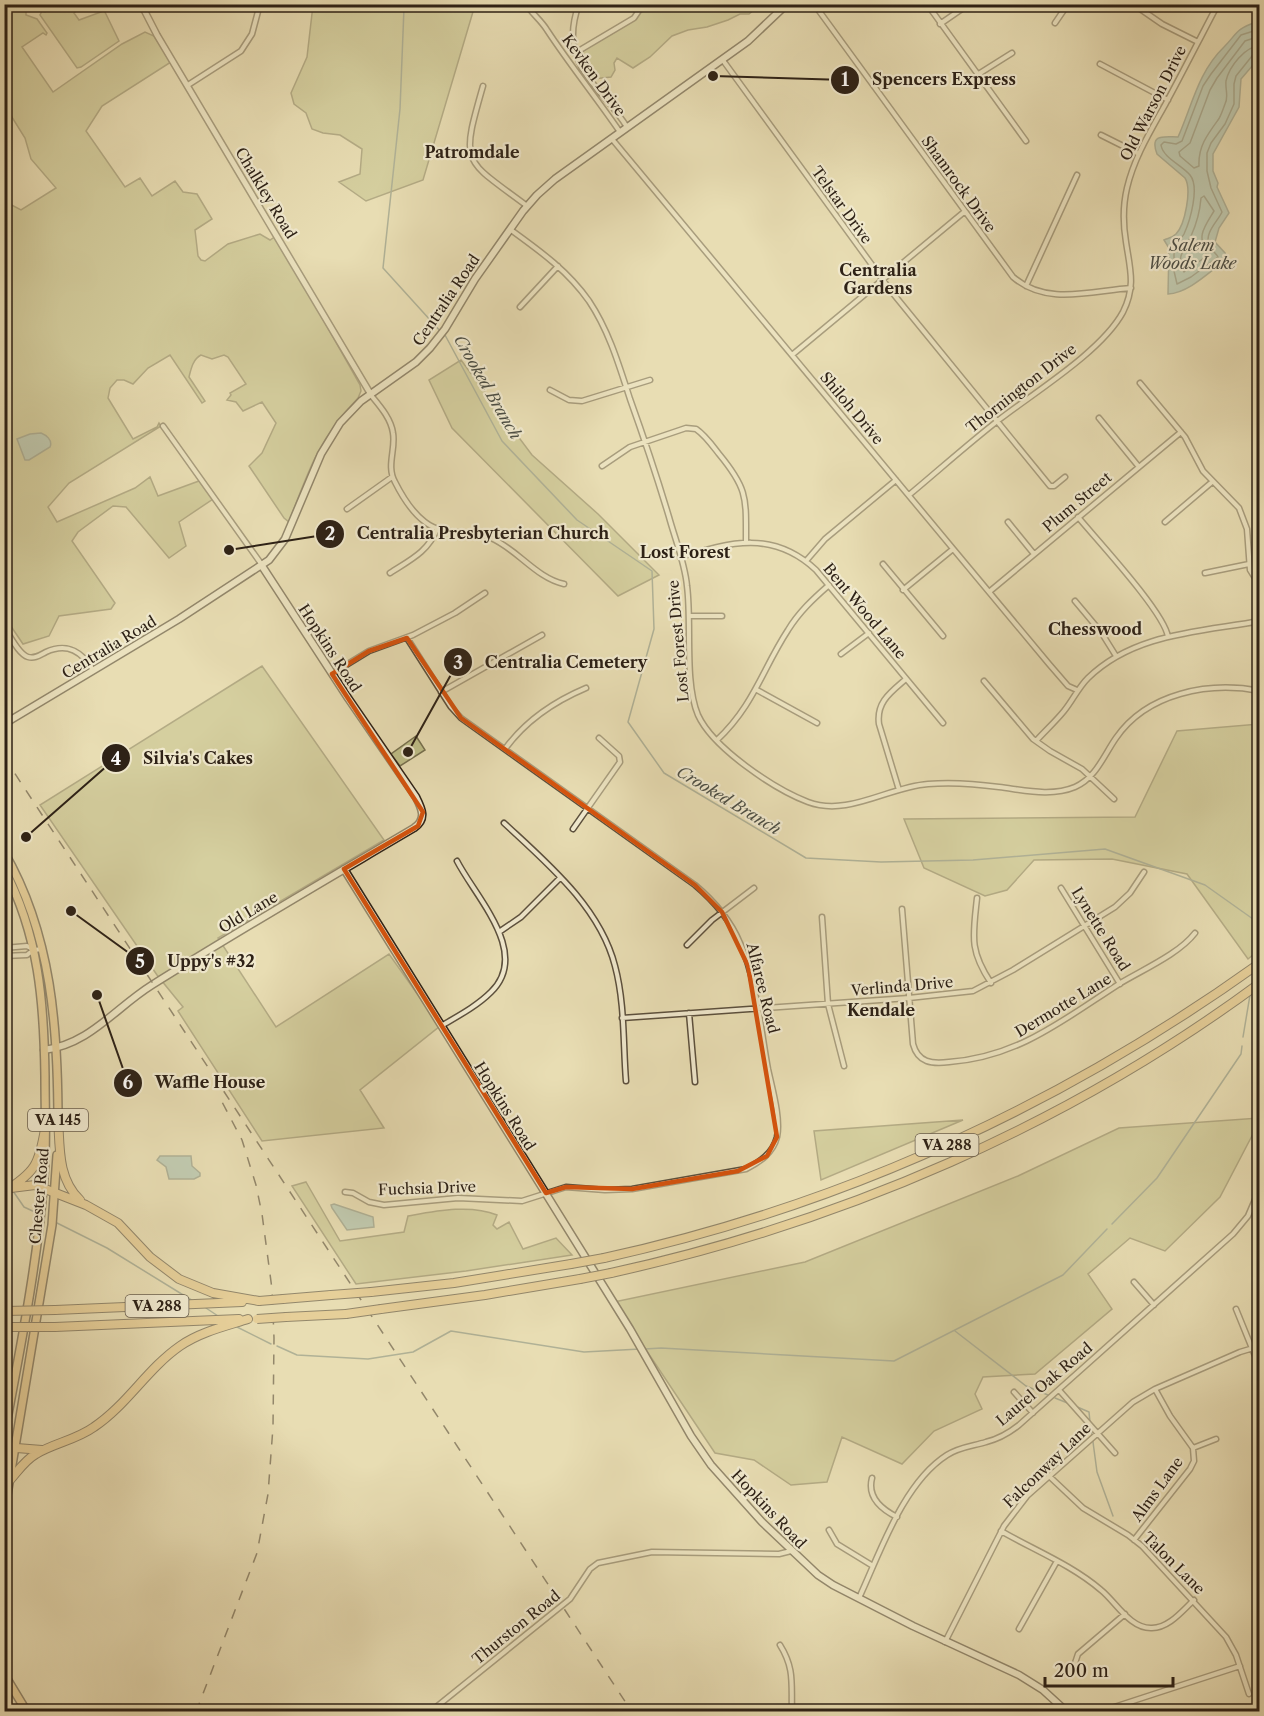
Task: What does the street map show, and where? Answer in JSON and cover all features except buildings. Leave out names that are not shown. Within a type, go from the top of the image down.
[{"type":"highway","name":"VA 288","points":[[4,1311],[183,1306],[371,1292],[454,1283],[571,1264],[703,1233],[779,1210],[873,1176],[971,1134],[1104,1065],[1193,1010],[1260,963]]},
{"type":"highway","name":"VA 288","points":[[6,1327],[346,1314],[496,1294],[611,1273],[674,1258],[767,1231],[849,1203],[943,1165],[1026,1126],[1099,1087],[1195,1028],[1260,984]]},
{"type":"highway","points":[[58,1117],[63,1175],[74,1194],[86,1205]]},
{"type":"highway","points":[[8,1190],[29,1175],[36,1166],[45,1129]]},
{"type":"highway","points":[[8,1190],[29,1185],[56,1192],[86,1205],[118,1223],[150,1257],[179,1279],[213,1293],[259,1300]]},
{"type":"highway","points":[[10,1479],[28,1460],[102,1422],[153,1370],[182,1345],[207,1333],[248,1319]]},
{"type":"highway","points":[[4,1447],[46,1450]]},
{"type":"main road","name":"Centralia Road","points":[[4,724],[262,566],[275,554],[285,539],[314,469],[331,436],[352,409],[370,393],[416,362],[437,339],[475,279],[527,206],[555,178],[722,59],[759,31],[787,4]]},
{"type":"main road","name":"Hopkins Road","points":[[262,566],[416,797],[423,812],[418,826],[344,869],[546,1193],[700,1451],[746,1504],[791,1551],[818,1575],[859,1599],[1031,1682],[1067,1712]]},
{"type":"main road","name":"Chester Road","points":[[4,852],[23,889],[43,949],[52,994],[58,1117],[56,1192],[4,1512]]},
{"type":"main road","name":"Chester Road","points":[[4,869],[20,904],[34,950],[41,987],[45,1129],[44,1188],[37,1243],[4,1436]]},
{"type":"main road","name":"Old Lane","points":[[44,1050],[69,1045],[85,1036],[152,985],[344,869]]},
{"type":"main road","points":[[5,1673],[27,1712]]},
{"type":"street","name":"Chalkley Road","points":[[141,4],[370,393]]},
{"type":"street","points":[[188,85],[241,51],[252,34],[260,4]]},
{"type":"street","name":"Kevken Drive","points":[[526,4],[620,132]]},
{"type":"street","points":[[579,4],[573,31],[575,53],[584,71],[627,127]]},
{"type":"street","points":[[575,53],[634,18],[638,12],[638,4]]},
{"type":"street","name":"Shamrock Drive","points":[[814,4],[1007,270],[1026,286],[1040,293],[1056,296],[1131,288]]},
{"type":"street","points":[[927,4],[1026,141]]},
{"type":"street","points":[[940,24],[969,4]]},
{"type":"street","points":[[1054,23],[1068,4]]},
{"type":"street","points":[[1133,4],[1162,24],[1198,42]]},
{"type":"street","name":"Old Warson Drive","points":[[1131,288],[1132,274],[1125,235],[1124,206],[1131,175],[1139,154],[1218,4]]},
{"type":"street","points":[[977,75],[1012,53]]},
{"type":"street","name":"Telstar Drive","points":[[722,59],[882,280],[1050,486],[1054,486],[1065,477]]},
{"type":"street","points":[[1100,64],[1168,100]]},
{"type":"street","points":[[483,86],[469,137],[472,160],[483,174],[527,206]]},
{"type":"street","points":[[1101,135],[1139,154]]},
{"type":"street","name":"Shiloh Drive","points":[[612,138],[1066,684],[1077,690]]},
{"type":"street","points":[[1026,286],[1077,175]]},
{"type":"street","points":[[792,355],[964,212]]},
{"type":"street","name":"Lost Forest Drive","points":[[510,229],[558,266],[584,294],[599,317],[612,345],[645,441],[687,584],[691,686],[694,702],[704,725],[717,740],[746,766],[769,781],[814,804],[830,806],[845,805],[918,785],[940,783],[1052,792],[1073,788],[1091,776],[1126,725],[1156,702],[1180,694],[1225,687],[1260,691]]},
{"type":"street","points":[[520,307],[558,266]]},
{"type":"street","name":"Thornington Drive","points":[[909,495],[998,420],[1106,336],[1122,313],[1131,288]]},
{"type":"street","points":[[1260,359],[1257,373],[1260,381]]},
{"type":"street","points":[[549,390],[569,400],[582,401],[650,380]]},
{"type":"street","points":[[1140,383],[1181,432],[1199,465],[1212,482],[1234,501],[1242,514],[1247,529],[1249,564],[1253,577],[1260,586]]},
{"type":"street","points":[[370,393],[392,426],[394,438],[392,477],[415,512],[426,523],[437,529],[491,538],[550,579],[564,584]]},
{"type":"street","points":[[1099,418],[1139,467]]},
{"type":"street","name":"Hopkins Road","points":[[163,426],[262,566]]},
{"type":"street","points":[[602,466],[621,451],[645,441],[686,428],[700,431],[733,471],[741,485],[745,501],[746,542]]},
{"type":"street","name":"Plum Street","points":[[989,592],[1181,432]]},
{"type":"street","points":[[348,509],[392,477]]},
{"type":"street","points":[[806,561],[825,539],[896,480]]},
{"type":"street","points":[[1166,522],[1212,482]]},
{"type":"street","points":[[1078,517],[1152,606],[1163,622],[1168,637]]},
{"type":"street","points":[[1008,522],[1034,554]]},
{"type":"street","points":[[390,573],[426,549],[437,529]]},
{"type":"street","name":"Bent Wood Lane","points":[[680,557],[722,544],[746,542],[779,547],[806,561],[829,585],[943,723]]},
{"type":"street","points":[[903,590],[953,549]]},
{"type":"street","points":[[883,564],[943,636]]},
{"type":"street","points":[[1205,573],[1249,564]]},
{"type":"street","points":[[717,740],[742,712],[757,690],[793,622],[805,607],[829,585]]},
{"type":"street","points":[[332,674],[369,651],[407,638],[455,613],[485,593]]},
{"type":"street","points":[[1075,601],[1101,632],[1116,656]]},
{"type":"street","points":[[689,616],[722,616]]},
{"type":"street","points":[[1036,741],[1065,710],[1077,690],[1090,675],[1116,656],[1144,643],[1168,637],[1260,621]]},
{"type":"street","points":[[4,627],[24,655],[29,658],[54,649],[65,648],[77,651],[93,670]]},
{"type":"street","points":[[841,654],[869,633]]},
{"type":"street","points":[[441,692],[543,635]]},
{"type":"street","name":"Alfaree Road","points":[[407,638],[456,713],[695,885],[722,912],[745,954],[778,1127],[775,1143],[766,1156],[746,1168],[665,1185],[617,1190],[566,1187],[546,1193]]},
{"type":"street","points":[[899,790],[878,714],[880,705],[886,696],[906,679]]},
{"type":"street","points":[[984,681],[1036,741],[1091,776],[1114,799]]},
{"type":"street","points":[[505,749],[521,728],[536,716],[567,696],[586,688]]},
{"type":"street","points":[[757,690],[817,723]]},
{"type":"street","points":[[573,830],[620,762],[619,756],[599,738]]},
{"type":"street","points":[[504,823],[584,903],[605,937],[616,970],[626,1081]]},
{"type":"street","points":[[440,1026],[486,997],[501,980],[506,967],[506,954],[499,932],[457,861]]},
{"type":"street","name":"Verlinda Drive","points":[[622,1018],[965,993],[991,983],[1123,900],[1144,872]]},
{"type":"street","points":[[499,932],[521,916],[560,878]]},
{"type":"street","points":[[687,945],[722,912],[754,888]]},
{"type":"street","name":"Lynette Road","points":[[1061,888],[1120,984]]},
{"type":"street","points":[[977,898],[974,946],[977,961],[991,983]]},
{"type":"street","points":[[902,909],[909,998]]},
{"type":"street","points":[[822,917],[828,1004],[844,1066]]},
{"type":"street","name":"Dermotte Lane","points":[[909,998],[914,1047],[921,1058],[935,1064],[978,1059],[1019,1046],[1186,943],[1195,933]]},
{"type":"street","points":[[4,948],[27,946],[34,950]]},
{"type":"street","points":[[4,956],[27,955],[34,950],[43,949]]},
{"type":"street","points":[[689,1013],[695,1082]]},
{"type":"street","name":"Laurel Oak Road","points":[[859,1599],[897,1517],[923,1475],[939,1461],[957,1450],[1002,1436],[1033,1413],[1243,1223],[1258,1201],[1260,1188]]},
{"type":"street","name":"Fuchsia Drive","points":[[345,1192],[353,1193],[369,1202],[384,1205],[458,1198],[522,1201],[546,1193]]},
{"type":"street","points":[[1134,1282],[1154,1305]]},
{"type":"street","points":[[1236,1309],[1260,1368]]},
{"type":"street","name":"Falconway Lane","points":[[945,1642],[1001,1531],[1018,1505],[1133,1402],[1155,1389],[1260,1346]]},
{"type":"street","name":"Alms Lane","points":[[1134,1540],[1194,1461],[1193,1448],[1170,1416],[1155,1389]]},
{"type":"street","points":[[1059,1390],[1115,1453]]},
{"type":"street","points":[[1014,1392],[1033,1413]]},
{"type":"street","points":[[1193,1448],[1216,1439]]},
{"type":"street","name":"Talon Lane","points":[[1049,1476],[1083,1508],[1134,1540],[1155,1558],[1194,1600],[1226,1637],[1240,1666],[1249,1694]]},
{"type":"street","points":[[872,1478],[871,1488],[874,1499],[897,1517]]},
{"type":"street","points":[[829,1530],[837,1544],[873,1566]]},
{"type":"street","points":[[1001,1531],[1057,1561],[1095,1585],[1140,1625],[1154,1628],[1172,1620],[1194,1600]]},
{"type":"street","name":"Thurston Road","points":[[430,1712],[570,1599],[590,1569],[598,1563],[652,1552],[779,1554],[791,1551]]},
{"type":"street","points":[[1019,1629],[1057,1561]]},
{"type":"street","points":[[1075,1663],[1078,1654],[1125,1614]]},
{"type":"street","points":[[780,1645],[788,1658],[791,1669],[792,1712]]},
{"type":"street","points":[[1099,1712],[1240,1666]]},
{"type":"highlighted area","points":[[407,638],[461,718],[695,885],[722,912],[748,966],[777,1137],[767,1156],[738,1171],[632,1189],[566,1187],[546,1193],[344,869],[418,826],[423,812],[332,674],[369,651]]},
{"type":"green space","points":[[11,5],[26,5],[26,15],[37,19],[47,33],[46,35],[43,33],[22,47],[53,92],[122,44],[145,32],[154,36],[171,62],[102,106],[86,131],[125,187],[140,178],[152,196],[175,181],[183,192],[197,194],[212,219],[195,230],[198,256],[201,260],[205,261],[228,244],[260,234],[270,240],[276,236],[360,385],[361,391],[324,441],[302,487],[289,522],[249,466],[262,453],[276,423],[262,402],[243,411],[236,402],[227,400],[230,393],[246,384],[228,357],[224,355],[212,359],[201,355],[194,362],[189,377],[205,401],[202,403],[170,355],[148,368],[133,384],[117,380],[110,388],[108,398],[133,439],[157,427],[159,423],[161,426],[69,483],[48,507],[57,522],[135,488],[150,477],[158,496],[199,481],[213,499],[179,522],[186,546],[169,558],[126,507],[113,506],[78,532],[72,541],[115,603],[111,609],[59,616],[49,636],[23,644],[4,616],[4,201],[21,210],[56,188],[31,159],[25,138],[5,106],[5,8]]},
{"type":"green space","points":[[53,5],[82,5],[74,13],[79,20],[101,12],[103,8],[119,41],[77,68],[40,15],[42,11],[45,12]]},
{"type":"green space","points":[[313,5],[475,5],[423,180],[366,201],[339,182],[360,174],[362,149],[340,135],[312,129],[306,113],[294,104],[291,93],[307,57]]},
{"type":"green space","points":[[647,5],[760,5],[749,14],[740,14],[707,27],[688,30],[672,36],[650,57],[633,68],[617,58],[611,77],[593,79],[582,65],[578,54],[648,8]]},
{"type":"green space","points":[[461,360],[532,455],[598,514],[659,575],[618,596],[452,428],[429,380]]},
{"type":"green space","points":[[262,666],[384,840],[218,938],[276,1027],[389,954],[440,1026],[360,1090],[384,1128],[262,1141],[178,1011],[183,1007],[157,975],[40,805]]},
{"type":"green space","points":[[1259,724],[1259,950],[1248,959],[1187,874],[1112,859],[1034,860],[1007,890],[985,896],[924,868],[904,819],[1135,817],[1177,731]]},
{"type":"green space","points":[[416,736],[425,750],[400,766],[391,754]]},
{"type":"green space","points":[[1259,1118],[1259,1129],[1254,1132],[1220,1197],[1165,1251],[1130,1238],[1088,1274],[1112,1309],[1035,1374],[983,1377],[975,1394],[982,1409],[934,1431],[902,1464],[842,1437],[827,1482],[791,1485],[754,1460],[715,1453],[614,1302],[805,1262],[1018,1176],[1119,1128]]},
{"type":"green space","points":[[963,1120],[821,1180],[814,1131]]},
{"type":"green space","points":[[306,1182],[340,1241],[404,1232],[408,1216],[464,1209],[497,1215],[493,1225],[497,1229],[509,1222],[523,1249],[556,1238],[572,1255],[356,1284],[292,1186]]},
{"type":"water","name":"Salem Woods Lake","points":[[1256,22],[1259,23],[1259,58],[1241,79],[1239,107],[1213,154],[1213,171],[1218,183],[1217,187],[1229,213],[1219,228],[1215,242],[1225,253],[1227,259],[1191,286],[1168,294],[1169,248],[1164,240],[1174,235],[1182,223],[1188,190],[1185,178],[1157,154],[1155,142],[1164,137],[1178,137],[1196,90],[1208,67],[1237,32]]},
{"type":"water","points":[[41,433],[50,440],[50,447],[29,460],[25,460],[17,439]]},
{"type":"water","points":[[160,1156],[191,1156],[192,1166],[200,1173],[200,1176],[194,1179],[169,1179],[166,1167],[157,1160]]},
{"type":"water","points":[[331,1205],[373,1217],[374,1227],[347,1230],[332,1208]]},
{"type":"waterway","name":"Crooked Branch","points":[[407,4],[404,8],[400,109],[383,268],[441,332]]},
{"type":"waterway","name":"Crooked Branch","points":[[445,335],[502,441],[577,520],[652,571],[654,629],[628,722],[664,773],[806,858],[881,862],[973,860],[1105,849],[1205,885],[1260,924]]},
{"type":"waterway","name":"Crooked Branch","points":[[1258,959],[1260,953]]},
{"type":"waterway","points":[[1253,984],[1255,971]]},
{"type":"waterway","points":[[1243,1037],[1250,995]]},
{"type":"waterway","points":[[1112,1224],[1157,1178],[1241,1054],[1242,1046]]},
{"type":"waterway","points":[[4,1178],[9,1185]]},
{"type":"waterway","points":[[13,1191],[24,1207],[37,1213]]},
{"type":"waterway","points":[[55,1222],[107,1248],[193,1301]]},
{"type":"waterway","points":[[645,1349],[894,1361],[1063,1275],[1107,1229]]},
{"type":"waterway","points":[[206,1308],[218,1316]]},
{"type":"waterway","points":[[235,1326],[271,1344]]},
{"type":"waterway","points":[[277,1346],[297,1355],[368,1359],[413,1352],[451,1331],[584,1352],[640,1349]]},
{"type":"waterway","points":[[955,1331],[1026,1386],[1048,1395]]},
{"type":"waterway","points":[[1055,1398],[1070,1404]]},
{"type":"waterway","points":[[1075,1406],[1089,1412],[1090,1422]]},
{"type":"waterway","points":[[1091,1427],[1097,1472],[1113,1516]]},
{"type":"railway","points":[[4,757],[632,1712]]},
{"type":"railway","points":[[196,1712],[257,1553],[268,1494],[273,1427],[272,1289],[262,1214],[242,1140],[221,1100]]},
{"type":"place","name":"Spencers Express","points":[[713,76]]},
{"type":"place","name":"Centralia Presbyterian Church","points":[[229,550]]},
{"type":"place","name":"Centralia Cemetery","points":[[408,752]]},
{"type":"place","name":"Silvia's Cakes","points":[[26,837]]},
{"type":"place","name":"Uppy's #32","points":[[71,911]]},
{"type":"place","name":"Waffle House","points":[[97,995]]},
{"type":"district","name":"Patromdale","points":[[472,152]]},
{"type":"district","name":"Centralia Gardens","points":[[878,279]]},
{"type":"district","name":"Lost Forest","points":[[685,552]]},
{"type":"district","name":"Chesswood","points":[[1095,629]]},
{"type":"district","name":"Kendale","points":[[881,1010]]}]
